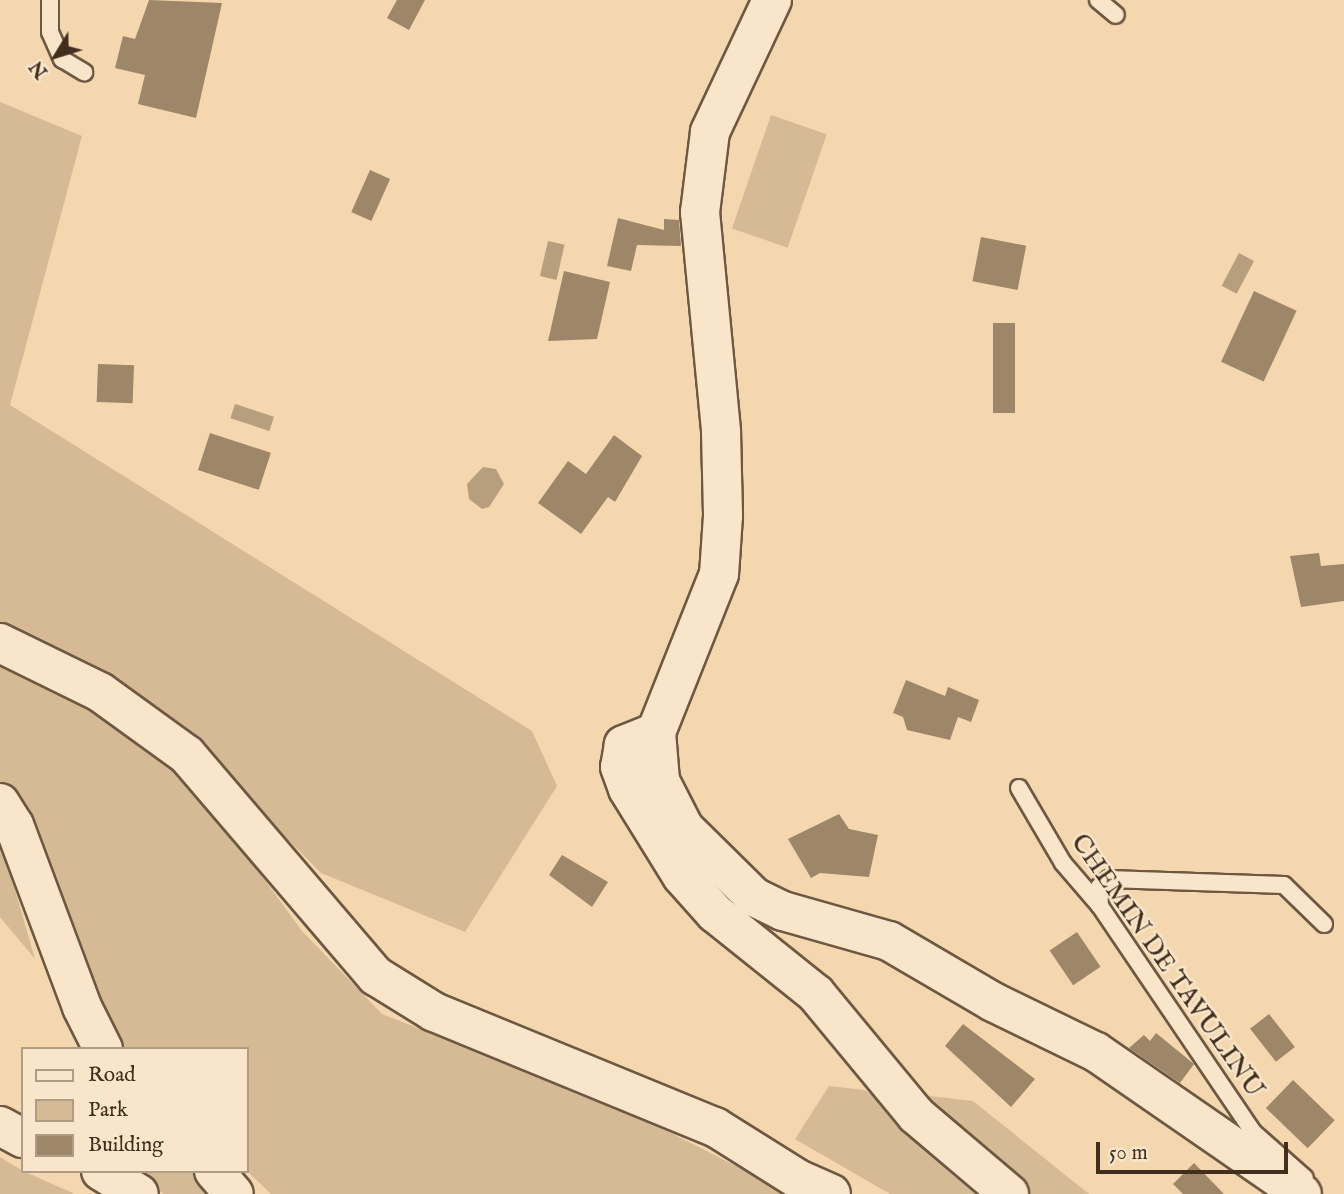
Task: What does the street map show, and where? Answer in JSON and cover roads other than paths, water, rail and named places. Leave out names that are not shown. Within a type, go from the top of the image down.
[{"type":"street","points":[[772,0],[710,132],[700,212],[721,432],[723,516],[719,574],[656,732],[660,781],[684,828],[754,897],[783,911],[889,941],[993,1002],[1096,1052],[1302,1194]]},
{"type":"street","points":[[0,643],[100,692],[187,755],[376,976],[434,1012],[715,1127],[798,1180],[831,1194]]},
{"type":"street","points":[[656,732],[624,746],[620,767],[628,789],[682,876],[715,913],[816,993],[916,1115],[1009,1194]]},
{"type":"street","points":[[0,803],[14,825],[82,1007],[102,1047]]},
{"type":"street","points":[[0,1126],[21,1137]]},
{"type":"street","points":[[104,1173],[139,1194]]},
{"type":"street","points":[[216,1173],[234,1194]]},
{"type":"lane","points":[[50,0],[50,32],[62,59],[84,72]]},
{"type":"lane","points":[[1098,0],[1116,15]]},
{"type":"lane","name":"CHEMIN DE TAVULINU","points":[[1019,788],[1063,863],[1100,906],[1253,1132],[1303,1173],[1309,1194]]},
{"type":"lane","points":[[1100,906],[1099,887],[1109,879],[1284,886],[1324,924]]}]
